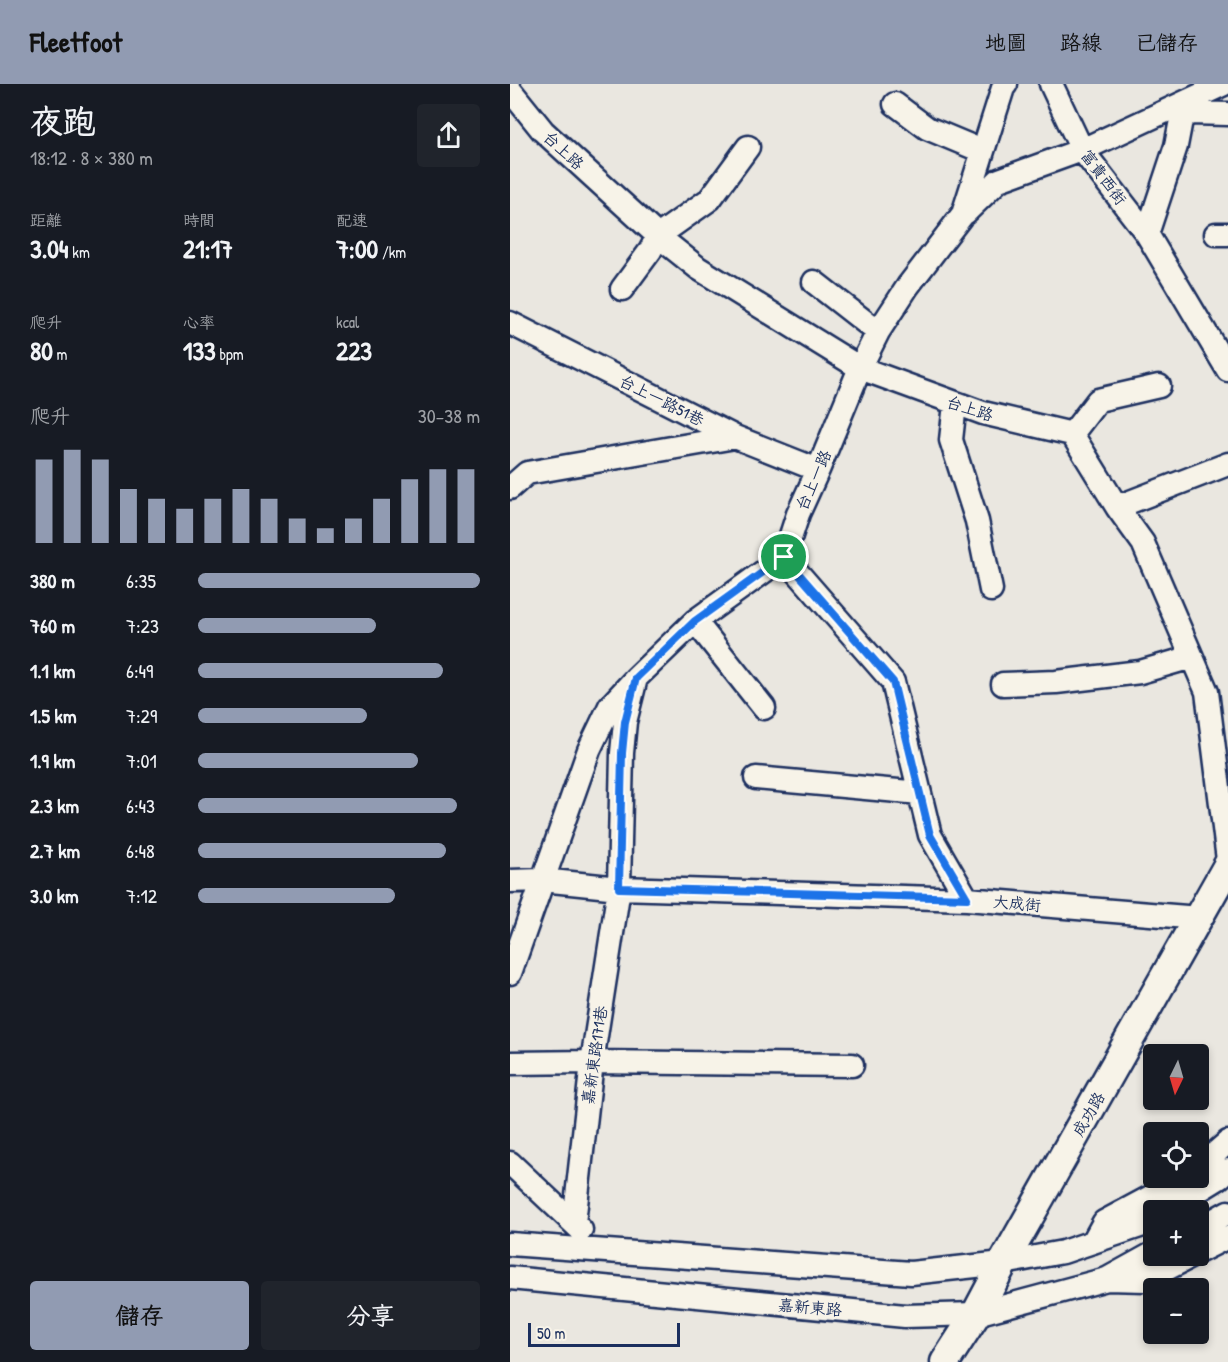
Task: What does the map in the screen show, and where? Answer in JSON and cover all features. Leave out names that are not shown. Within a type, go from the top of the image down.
[{"type":"main road","name":"成功路","points":[[945,1362],[976,1314],[1228,865]]},
{"type":"street","name":"台上一路","points":[[784,557],[798,514],[860,368],[878,332],[908,286],[963,214],[1006,84]]},
{"type":"street","name":"富貴西街","points":[[1051,84],[1082,150],[1147,234],[1228,370]]},
{"type":"street","points":[[963,214],[999,180],[1082,150],[1224,84]]},
{"type":"street","name":"台上路","points":[[510,90],[543,131],[658,236],[698,268],[860,368],[983,413],[1072,434]]},
{"type":"street","points":[[895,104],[927,128],[982,152]]},
{"type":"street","points":[[1147,234],[1176,146],[1181,120],[1189,113],[1228,114]]},
{"type":"street","points":[[622,288],[650,251],[658,236],[710,200],[748,147]]},
{"type":"street","points":[[814,282],[878,332]]},
{"type":"street","name":"台上一路51巷","points":[[510,323],[735,437],[818,470]]},
{"type":"street","points":[[1159,386],[1098,400],[1072,434],[1117,507],[1143,543],[1207,692],[1228,860]]},
{"type":"street","points":[[955,404],[951,440],[977,521],[991,590]]},
{"type":"street","points":[[510,488],[527,473],[735,437]]},
{"type":"street","points":[[1117,507],[1228,464]]},
{"type":"street","points":[[510,973],[589,750],[610,705],[695,621],[784,557],[893,682],[930,835],[967,898]]},
{"type":"street","points":[[695,621],[764,708]]},
{"type":"street","points":[[1003,684],[1056,682],[1140,672],[1192,657]]},
{"type":"street","name":"嘉新東路171巷","points":[[574,1223],[592,1062],[619,888],[622,753],[625,722],[636,678]]},
{"type":"street","points":[[756,778],[920,793]]},
{"type":"street","name":"大成街","points":[[510,880],[542,880],[619,888],[967,898],[1199,918]]},
{"type":"street","points":[[510,1063],[852,1065]]},
{"type":"street","points":[[1209,1158],[1228,1142]]},
{"type":"street","points":[[510,1163],[604,1251]]},
{"type":"street","points":[[1183,1200],[1224,1174]]},
{"type":"street","points":[[1093,1242],[1104,1222],[1167,1188]]},
{"type":"street","points":[[1209,1222],[1227,1213]]},
{"type":"street","points":[[510,1244],[911,1273],[1003,1263],[1063,1252],[1143,1226]]},
{"type":"street","points":[[1209,1246],[1228,1237]]},
{"type":"street","name":"嘉新東路","points":[[510,1278],[904,1316],[976,1314],[1107,1279],[1143,1259]]},
{"type":"street","name":"嘉新東路","points":[[1107,1279],[1145,1280],[1172,1266]]},
{"type":"route","points":[[784,557],[893,682],[930,835],[967,898],[619,888],[622,753],[625,722],[636,678],[695,621],[784,557]]}]
